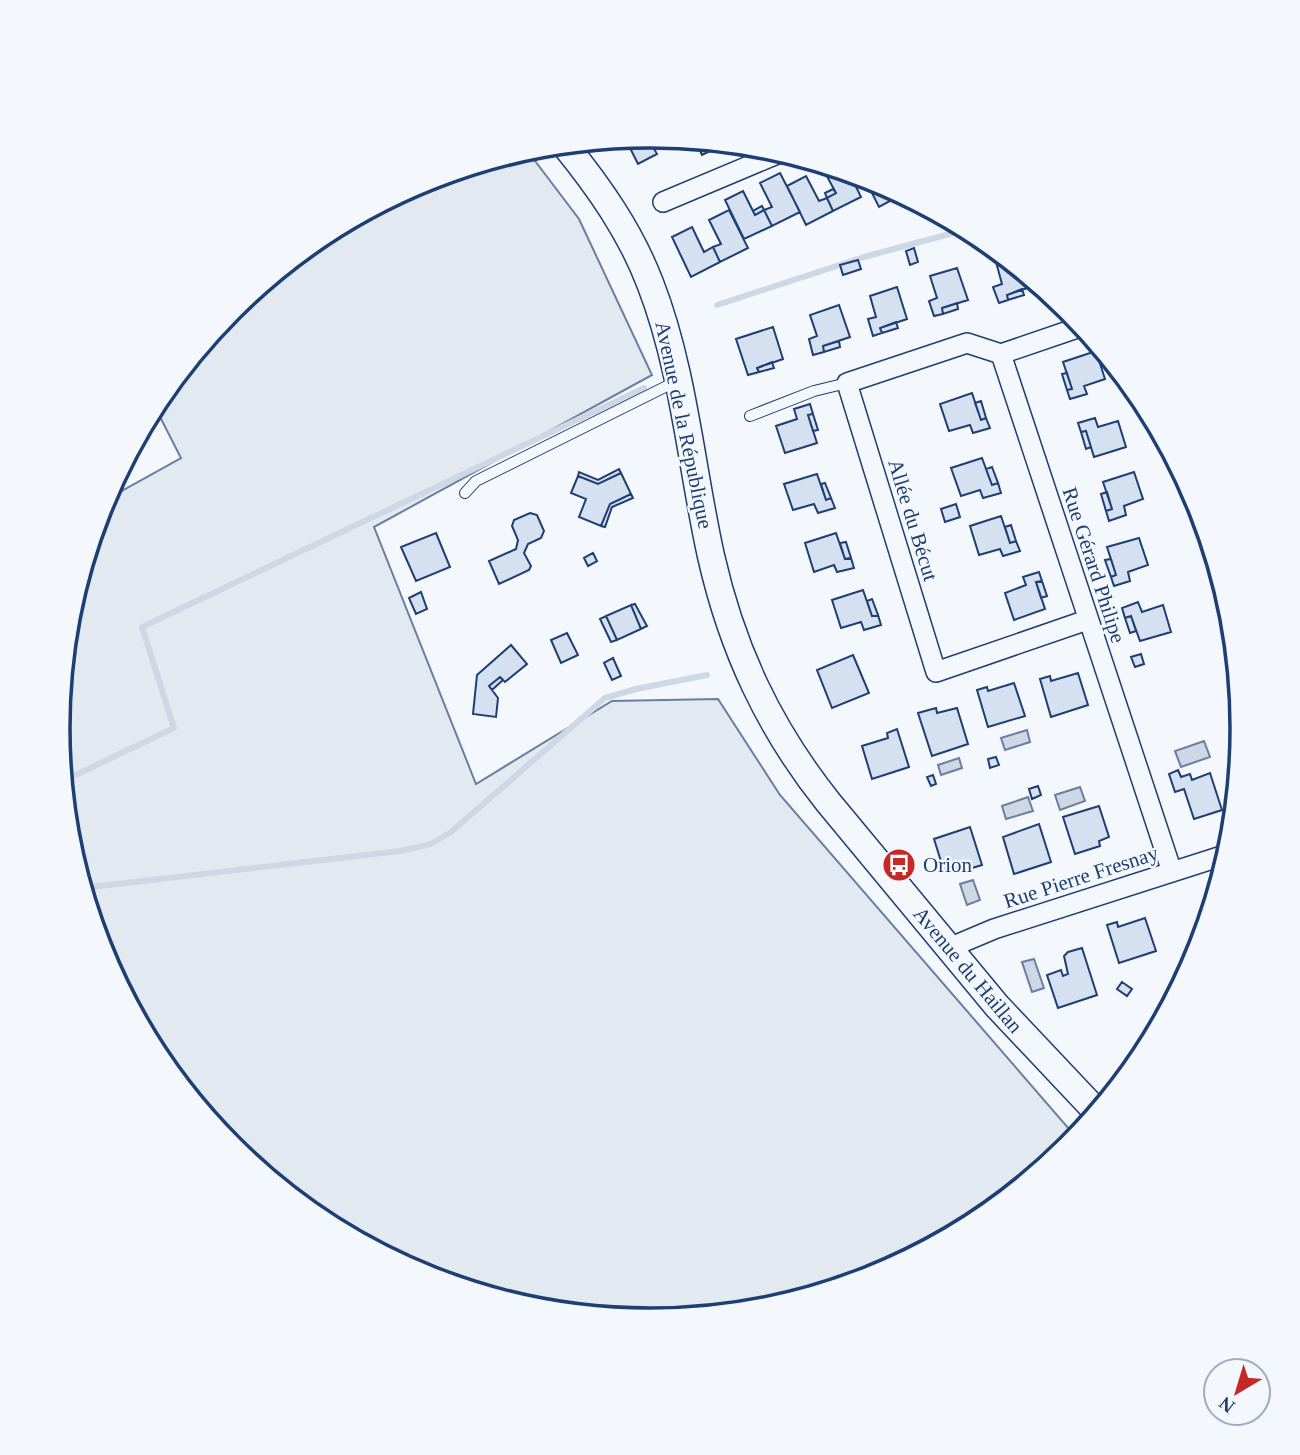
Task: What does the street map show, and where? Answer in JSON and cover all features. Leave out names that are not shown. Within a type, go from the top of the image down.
[{"type":"street","name":"Avenue de la République","points":[[571,153],[599,189],[635,250],[661,316],[677,381],[711,557],[752,683]]},
{"type":"street","points":[[663,202],[765,159]]},
{"type":"street","points":[[847,383],[967,343],[1001,354],[1072,330]]},
{"type":"street","name":"Rue Gérard Philipe","points":[[1001,354],[1172,872]]},
{"type":"street","name":"Allée du Bécut","points":[[847,383],[936,672],[1087,620]]},
{"type":"street","name":"Avenue du Haillan","points":[[752,683],[805,774],[1016,1028],[1090,1105]]},
{"type":"street","name":"Rue Pierre Fresnay","points":[[950,948],[994,929],[1215,857]]},
{"type":"lane","points":[[465,493],[476,481],[677,381]]},
{"type":"lane","points":[[750,415],[814,391],[847,383]]},
{"type":"shaded area","points":[[534,160],[579,219],[652,375],[374,527],[476,784],[612,701],[718,699],[780,795],[1069,1129],[1003,1188],[940,1230],[907,1248],[836,1277],[800,1288],[726,1303],[688,1306],[650,1308],[574,1303],[500,1288],[464,1277],[393,1248],[328,1210],[297,1188],[240,1138],[214,1110],[190,1081],[148,1018],[114,949],[90,878],[81,841],[71,765],[71,690],[81,614],[90,577],[121,492],[181,458],[160,417],[214,345],[268,291],[328,245],[393,207],[464,178]]},
{"type":"shaded area","points":[[1027,730],[1030,742],[1005,750],[1001,738]]},
{"type":"shaded area","points":[[1204,741],[1210,757],[1181,767],[1175,751]]},
{"type":"shaded area","points":[[959,758],[962,768],[941,775],[938,765]]},
{"type":"shaded area","points":[[1080,787],[1085,801],[1060,810],[1055,795]]},
{"type":"shaded area","points":[[1028,797],[1033,811],[1006,819],[1002,806]]},
{"type":"shaded area","points":[[973,880],[980,900],[967,905],[960,884]]},
{"type":"shaded area","points":[[1034,959],[1044,988],[1032,992],[1022,962]]},
{"type":"building","points":[[653,147],[657,154],[638,164],[630,148]]},
{"type":"building","points":[[780,173],[800,212],[772,226],[764,210],[772,207],[760,183]]},
{"type":"building","points":[[826,175],[856,186],[861,197],[833,211],[827,198],[836,193]]},
{"type":"building","points":[[806,176],[819,201],[827,198],[833,211],[806,225],[787,186]]},
{"type":"building","points":[[833,189],[836,193],[827,198],[825,193]]},
{"type":"building","points":[[743,191],[755,215],[764,210],[772,226],[744,239],[725,200]]},
{"type":"building","points":[[871,192],[891,200],[879,207]]},
{"type":"building","points":[[762,206],[764,210],[755,215],[753,211]]},
{"type":"building","points":[[729,210],[748,248],[720,262],[713,247],[721,244],[709,220]]},
{"type":"building","points":[[692,227],[704,252],[713,247],[720,262],[691,277],[672,237]]},
{"type":"building","points":[[914,248],[918,262],[910,265],[906,251]]},
{"type":"building","points":[[858,260],[861,269],[843,275],[840,265]]},
{"type":"building","points":[[996,262],[1028,288],[1007,295],[1008,300],[999,303],[993,287],[1002,284]]},
{"type":"building","points":[[957,268],[968,300],[942,308],[943,314],[934,316],[929,301],[937,298],[930,276]]},
{"type":"building","points":[[897,287],[907,319],[880,328],[882,333],[873,336],[868,319],[876,317],[870,296]]},
{"type":"building","points":[[1022,289],[1024,295],[1008,300],[1007,295]]},
{"type":"building","points":[[957,303],[958,309],[943,314],[942,308]]},
{"type":"building","points":[[839,305],[850,337],[823,346],[824,352],[813,355],[809,339],[817,336],[810,315]]},
{"type":"building","points":[[896,322],[898,328],[882,333],[880,328]]},
{"type":"building","points":[[773,327],[783,359],[757,368],[759,372],[748,375],[736,339]]},
{"type":"building","points":[[839,341],[840,347],[824,352],[823,346]]},
{"type":"building","points":[[1092,352],[1099,361],[1105,379],[1084,386],[1087,394],[1070,399],[1067,390],[1072,389],[1063,362]]},
{"type":"building","points":[[772,362],[774,368],[759,372],[757,368]]},
{"type":"building","points":[[1067,373],[1072,389],[1067,390],[1062,374]]},
{"type":"building","points":[[972,393],[981,420],[986,418],[990,428],[973,433],[970,425],[949,431],[940,404]]},
{"type":"building","points":[[981,401],[986,418],[981,420],[975,403]]},
{"type":"building","points":[[810,404],[813,414],[808,415],[817,443],[785,453],[776,426],[797,419],[794,409]]},
{"type":"building","points":[[813,414],[818,430],[813,431],[808,415]]},
{"type":"building","points":[[1095,418],[1098,427],[1118,421],[1126,447],[1094,457],[1086,431],[1081,432],[1078,423]]},
{"type":"building","points":[[1086,431],[1091,447],[1086,449],[1081,432]]},
{"type":"building","points":[[982,458],[992,485],[998,483],[1001,493],[983,498],[980,490],[961,496],[951,468]]},
{"type":"building","points":[[992,467],[998,483],[992,485],[986,469]]},
{"type":"building","points":[[619,469],[621,473],[598,484],[578,476],[579,472],[598,480]]},
{"type":"building","points":[[1134,472],[1143,499],[1124,506],[1126,515],[1109,521],[1106,511],[1112,509],[1103,482]]},
{"type":"building","points":[[621,473],[631,494],[610,504],[601,526],[579,517],[586,499],[571,493],[578,476],[598,484]]},
{"type":"building","points":[[817,474],[826,500],[831,498],[835,508],[818,513],[814,504],[793,510],[784,484]]},
{"type":"building","points":[[825,483],[831,498],[826,500],[821,484]]},
{"type":"building","points":[[1107,492],[1112,509],[1106,511],[1101,494]]},
{"type":"building","points":[[631,494],[633,498],[612,507],[605,527],[601,526],[610,504]]},
{"type":"building","points":[[956,504],[960,517],[945,522],[941,509]]},
{"type":"building","points":[[530,513],[537,515],[544,531],[541,538],[528,544],[524,553],[531,566],[529,570],[499,584],[489,561],[516,549],[518,540],[512,526],[514,520]]},
{"type":"building","points":[[1001,516],[1010,543],[1016,541],[1020,551],[1003,556],[1000,549],[979,555],[970,526]]},
{"type":"building","points":[[1011,525],[1016,541],[1010,543],[1005,527]]},
{"type":"building","points":[[436,533],[450,567],[416,581],[401,547]]},
{"type":"building","points":[[836,533],[845,559],[851,558],[854,568],[837,572],[834,565],[814,572],[805,543]]},
{"type":"building","points":[[1139,538],[1148,565],[1128,572],[1130,581],[1114,586],[1111,577],[1116,575],[1107,547]]},
{"type":"building","points":[[846,542],[851,558],[845,559],[840,543]]},
{"type":"building","points":[[593,553],[597,561],[588,566],[584,558]]},
{"type":"building","points":[[1111,559],[1116,575],[1111,577],[1105,560]]},
{"type":"building","points":[[1039,572],[1042,581],[1036,582],[1045,609],[1014,620],[1005,593],[1026,585],[1023,577]]},
{"type":"building","points":[[1042,581],[1047,596],[1041,598],[1036,582]]},
{"type":"building","points":[[863,590],[872,616],[878,615],[881,625],[864,630],[861,622],[841,628],[832,600]]},
{"type":"building","points":[[421,592],[427,609],[416,614],[409,598]]},
{"type":"building","points":[[872,599],[878,615],[872,616],[867,601]]},
{"type":"building","points":[[1138,602],[1142,612],[1163,605],[1171,632],[1140,641],[1131,616],[1125,618],[1122,608]]},
{"type":"building","points":[[635,604],[647,626],[641,629],[631,605]]},
{"type":"building","points":[[631,605],[641,629],[617,640],[606,616]]},
{"type":"building","points":[[606,616],[617,640],[611,642],[600,619]]},
{"type":"building","points":[[1131,616],[1136,631],[1130,633],[1125,618]]},
{"type":"building","points":[[567,633],[578,655],[561,663],[551,640]]},
{"type":"building","points":[[511,645],[527,664],[505,682],[500,677],[489,686],[498,698],[496,717],[473,714],[477,675]]},
{"type":"building","points":[[1141,654],[1144,664],[1135,667],[1131,657]]},
{"type":"building","points":[[853,655],[869,693],[832,708],[817,670]]},
{"type":"building","points":[[613,658],[621,676],[612,680],[604,663]]},
{"type":"building","points":[[1078,673],[1088,705],[1051,717],[1040,679],[1050,676],[1051,681]]},
{"type":"building","points":[[500,677],[503,680],[492,690],[489,686]]},
{"type":"building","points":[[1014,683],[1025,716],[988,727],[977,690],[987,687],[988,691]]},
{"type":"building","points":[[936,708],[937,713],[957,708],[968,744],[932,756],[918,713]]},
{"type":"building","points":[[897,729],[909,767],[872,779],[862,746],[888,738],[887,733]]},
{"type":"building","points":[[996,757],[999,765],[990,768],[988,759]]},
{"type":"building","points":[[1178,770],[1181,777],[1190,774],[1192,780],[1210,773],[1222,810],[1194,819],[1184,789],[1175,792],[1169,774]]},
{"type":"building","points":[[933,775],[936,784],[931,786],[927,777]]},
{"type":"building","points":[[1038,786],[1041,795],[1032,799],[1029,789]]},
{"type":"building","points":[[1099,806],[1109,837],[1099,841],[1100,846],[1075,854],[1063,817]]},
{"type":"building","points":[[1039,824],[1051,862],[1014,874],[1003,837]]},
{"type":"building","points":[[970,827],[982,865],[972,868],[970,863],[944,871],[934,839]]},
{"type":"building","points":[[1145,918],[1156,951],[1119,963],[1107,925],[1117,922],[1118,927]]},
{"type":"building","points":[[1082,948],[1097,995],[1058,1008],[1047,975],[1061,970],[1063,976],[1068,974],[1064,956]]},
{"type":"building","points":[[1122,982],[1132,989],[1127,996],[1117,989]]},
{"type":"waterway","points":[[717,305],[864,257],[953,233]]},
{"type":"waterway","points":[[72,777],[174,728],[142,627],[644,388]]},
{"type":"waterway","points":[[93,887],[400,851],[431,844],[451,832],[605,698],[707,675]]},
{"type":"place","name":"Orion","points":[[899,865]]}]
